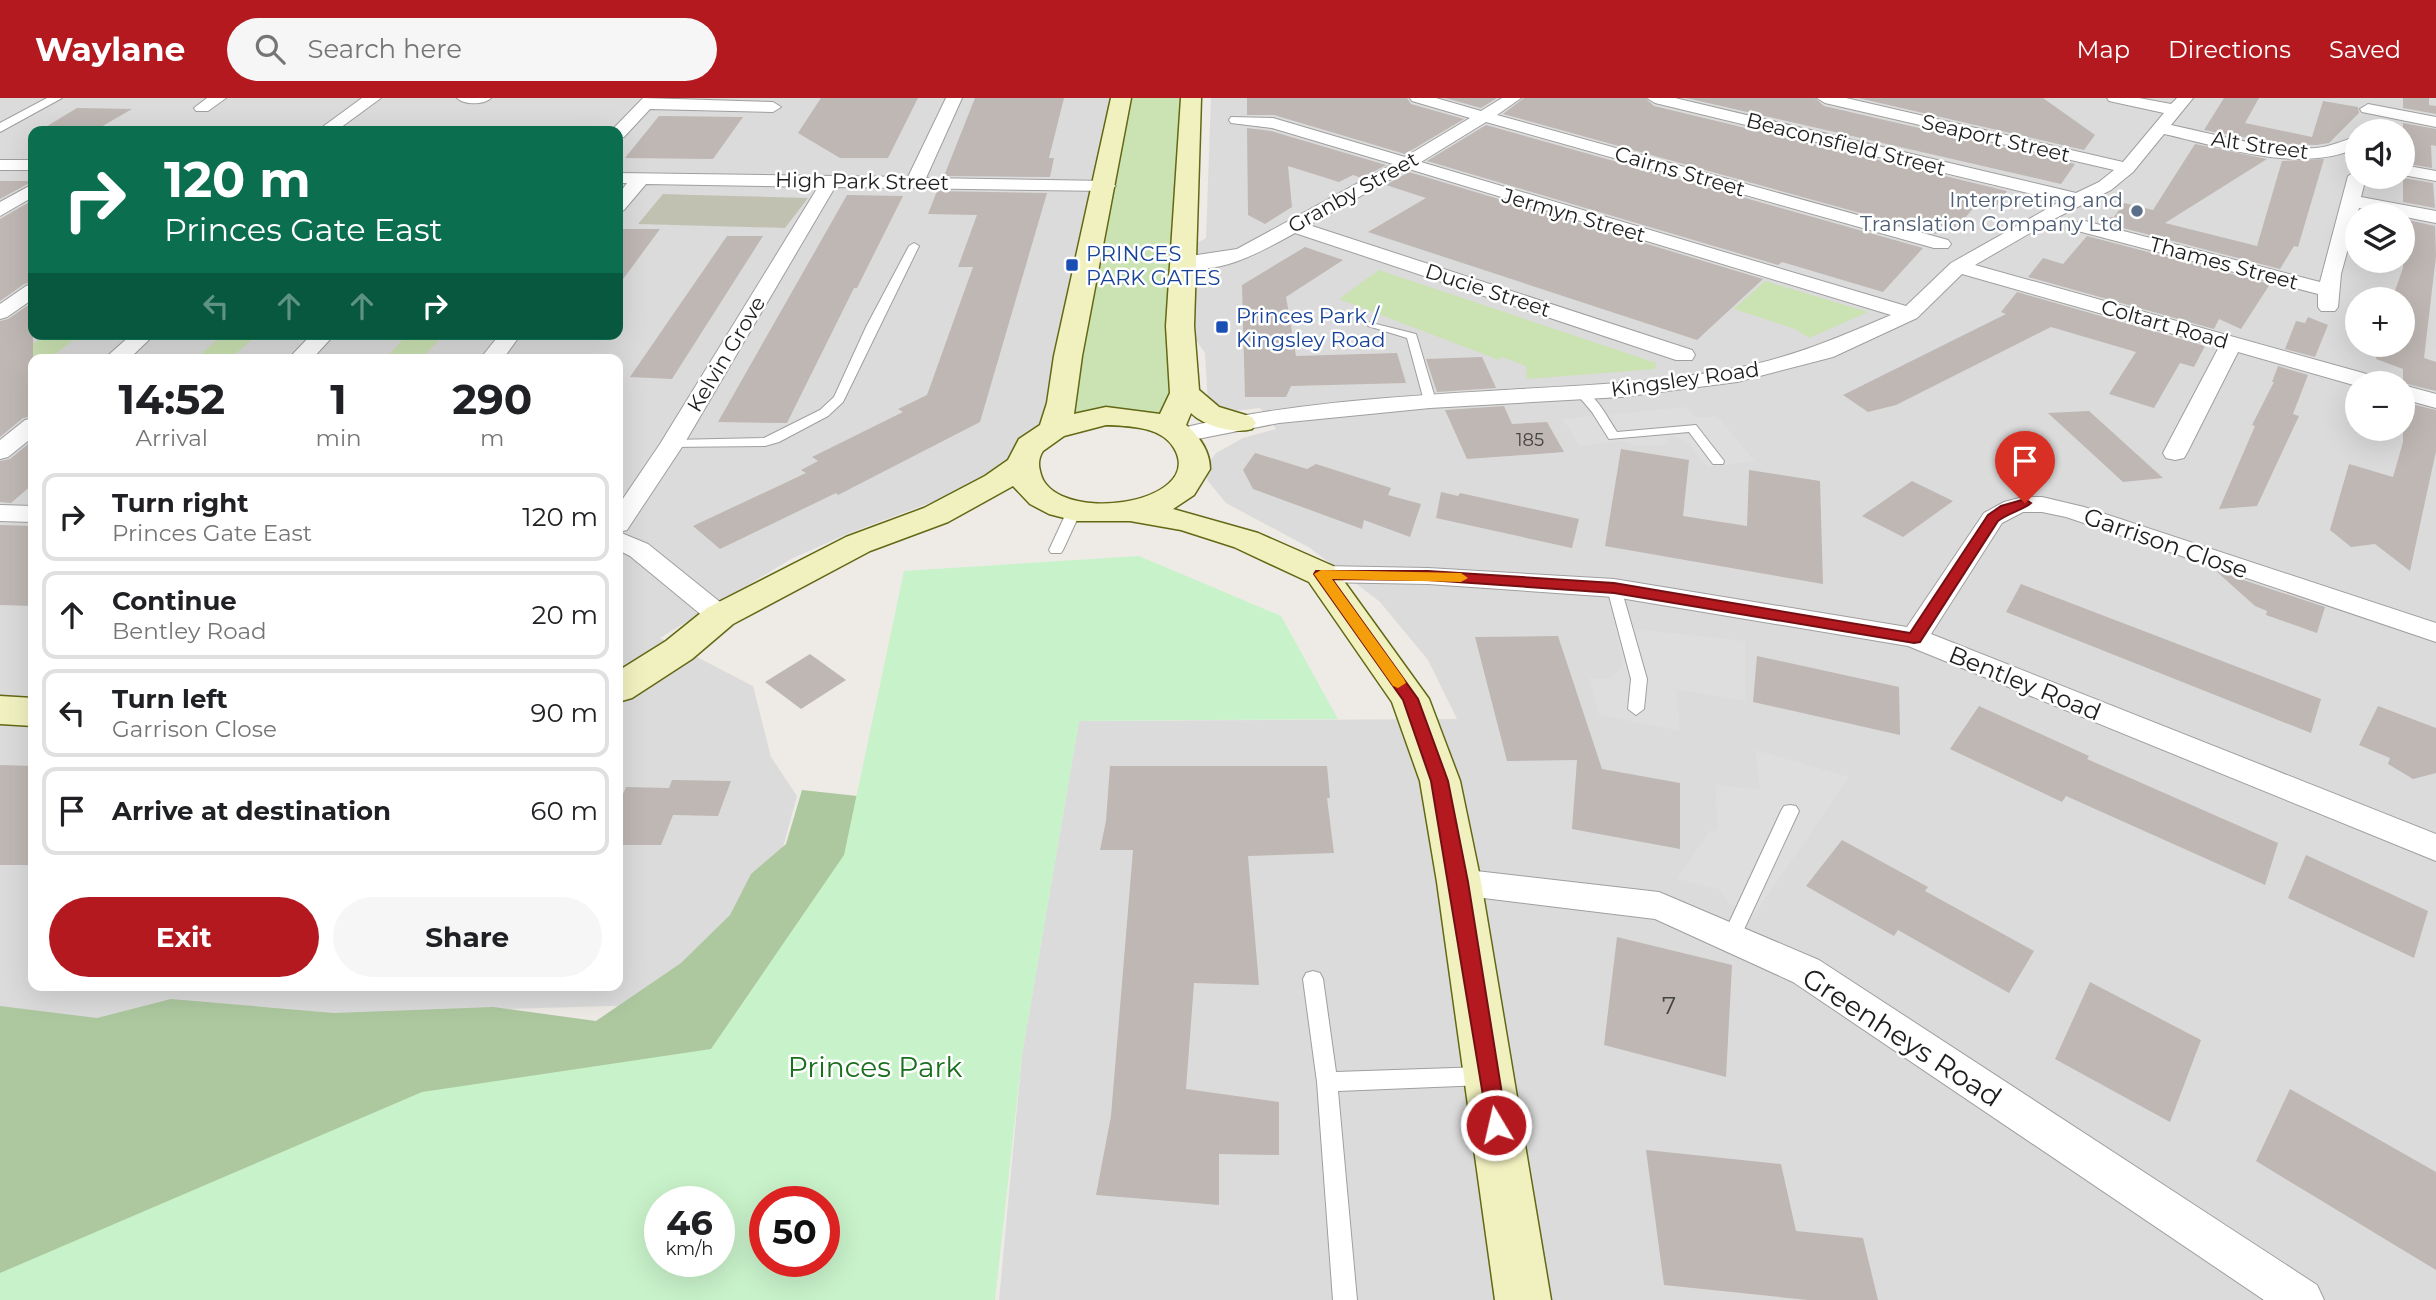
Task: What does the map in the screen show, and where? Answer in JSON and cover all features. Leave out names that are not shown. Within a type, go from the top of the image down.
[{"type":"main road","points":[[1053,429],[1059,419],[1068,360],[1107,186],[1121,98]]},
{"type":"main road","points":[[1175,432],[1185,393],[1180,326],[1191,98]]},
{"type":"main road","points":[[1185,393],[1208,412],[1241,423]]},
{"type":"main road","points":[[1062,507],[1027,486],[1022,465],[1026,454],[1037,440],[1053,429],[1106,416],[1151,421],[1175,432],[1195,459],[1192,475],[1180,490],[1160,503],[1133,512]]},
{"type":"main road","points":[[623,686],[679,650],[720,616],[858,544],[936,515],[996,483],[1022,465]]},
{"type":"main road","points":[[1187,481],[1246,540]]},
{"type":"main road","points":[[936,515],[1062,507],[1103,514],[1133,512],[1186,521],[1246,540],[1321,574],[1410,699],[1440,781],[1459,882],[1524,1300]]},
{"type":"main road","points":[[0,710],[28,712]]},
{"type":"street","points":[[0,128],[56,98]]},
{"type":"street","points":[[202,108],[218,98]]},
{"type":"street","points":[[332,126],[373,98]]},
{"type":"street","points":[[915,181],[954,98]]},
{"type":"street","name":"Cairns Street","points":[[1418,98],[1941,244]]},
{"type":"street","name":"Granby Street","points":[[1184,262],[1210,261],[1243,254],[1406,164],[1513,98]]},
{"type":"street","name":"Beaconsfield Street","points":[[1655,98],[2077,200]]},
{"type":"street","name":"Seaport Street","points":[[1825,98],[2127,168]]},
{"type":"street","points":[[2115,98],[2181,104]]},
{"type":"street","points":[[623,128],[649,101],[772,108]]},
{"type":"street","name":"Kingsley Road","points":[[1175,432],[1279,416],[1430,401],[1581,392],[1737,376],[1849,344],[1910,314],[1958,267],[2105,186],[2127,168],[2181,104]]},
{"type":"street","points":[[2369,109],[2436,122]]},
{"type":"street","name":"Jermyn Street","points":[[1237,121],[1273,123],[1910,314]]},
{"type":"street","name":"Alt Street","points":[[2161,128],[2283,152],[2327,153],[2345,150]]},
{"type":"street","points":[[0,165],[28,166]]},
{"type":"street","points":[[2415,172],[2436,176]]},
{"type":"street","name":"High Park Street","points":[[623,177],[1107,186]]},
{"type":"street","points":[[623,200],[641,178]]},
{"type":"street","name":"Kelvin Grove","points":[[623,518],[673,444],[830,181]]},
{"type":"street","name":"Thames Street","points":[[2081,226],[2327,299],[2355,189]]},
{"type":"street","points":[[0,210],[28,192]]},
{"type":"street","points":[[2353,201],[2436,217]]},
{"type":"street","name":"Ducie Street","points":[[1292,226],[1685,355]]},
{"type":"street","name":"Coltart Road","points":[[1958,267],[2345,375]]},
{"type":"street","points":[[0,313],[28,293]]},
{"type":"street","points":[[121,354],[138,340]]},
{"type":"street","points":[[304,354],[319,340]]},
{"type":"street","points":[[495,354],[506,340]]},
{"type":"street","points":[[2175,453],[2232,343]]},
{"type":"street","points":[[2415,395],[2436,401]]},
{"type":"street","points":[[0,452],[28,429]]},
{"type":"street","name":"Garrison Close","points":[[1914,638],[1993,518],[2006,509],[2025,503],[2075,512],[2436,633]]},
{"type":"street","points":[[0,513],[28,514]]},
{"type":"street","points":[[623,542],[639,550],[720,616]]},
{"type":"street","name":"Bentley Road","points":[[1321,574],[1428,576],[1614,588],[1914,638],[2436,848]]},
{"type":"street","name":"Greenheys Road","points":[[1459,882],[1659,906],[1806,971],[2302,1300]]},
{"type":"lane","points":[[673,444],[765,442],[834,406],[914,246]]},
{"type":"lane","points":[[1372,324],[1412,336],[1430,401]]},
{"type":"lane","points":[[1581,392],[1597,410],[1613,436],[1692,428],[1718,461]]},
{"type":"lane","points":[[1056,550],[1062,507]]},
{"type":"lane","points":[[1614,588],[1639,679],[1636,709]]},
{"type":"lane","points":[[1731,938],[1790,811]]},
{"type":"lane","points":[[1313,979],[1327,1082],[1345,1300]]},
{"type":"lane","points":[[1327,1082],[1489,1075]]},
{"type":"shaded area","points":[[0,98],[1111,98],[1050,422],[1023,453],[956,493],[847,534],[791,559],[660,638],[753,686],[771,757],[797,796],[741,1002],[0,1024]]},
{"type":"shaded area","points":[[1211,98],[2436,98],[2436,1300],[999,1300],[1022,1055],[1079,721],[1457,719],[1428,660],[1380,602],[1310,548],[1226,503],[1208,481],[1205,472],[1207,465],[1216,453],[1243,438],[1276,429],[1260,408],[1225,412],[1208,404],[1205,353],[1191,333],[1197,243],[1206,238]]},
{"type":"shaded area","points":[[663,194],[808,198],[785,228],[638,224]]},
{"type":"shaded area","points":[[1687,407],[1696,418],[1717,416],[1755,461],[1707,467],[1687,442],[1676,437],[1671,437],[1663,445],[1638,446],[1623,441],[1579,446],[1563,419]]},
{"type":"shaded area","points":[[1615,627],[1745,641],[1745,701],[1676,689],[1680,731],[1599,715],[1589,678],[1611,679],[1623,665]]},
{"type":"shaded area","points":[[1755,750],[1849,777],[1754,915],[1728,902],[1719,889],[1677,879],[1710,831],[1717,831],[1716,785],[1760,790]]},
{"type":"green space","points":[[1121,98],[1191,98],[1169,428],[1059,419]]},
{"type":"green space","points":[[1379,270],[1656,363],[1655,369],[1527,379],[1526,366],[1502,357],[1499,360],[1339,299]]},
{"type":"green space","points":[[1765,281],[1868,312],[1809,338],[1795,329],[1734,309]]},
{"type":"green space","points":[[38,340],[73,340],[55,354],[28,354],[28,375],[0,396],[0,368]]},
{"type":"green space","points":[[217,340],[251,340],[236,354],[201,354]]},
{"type":"green space","points":[[402,340],[438,340],[426,354],[390,354]]},
{"type":"green space","name":"Princes Park","points":[[1139,556],[1281,616],[1338,719],[1079,721],[1022,1055],[995,1300],[0,1300],[0,1273],[422,1092],[711,1049],[844,855],[904,571]]},
{"type":"green space","points":[[802,790],[885,799],[584,1287],[0,1300],[0,1006],[97,1018],[171,999],[334,1013],[493,1007],[596,1021],[681,963],[730,915],[751,874],[786,844]]},
{"type":"building","points":[[821,98],[918,98],[888,158],[840,158],[798,133]]},
{"type":"building","points":[[975,98],[1064,98],[1049,158],[1054,158],[1050,177],[944,176]]},
{"type":"building","points":[[1247,98],[1407,98],[1411,104],[1464,119],[1405,154],[1274,115],[1247,115]]},
{"type":"building","points":[[1445,98],[1497,98],[1481,108]]},
{"type":"building","points":[[1524,98],[1645,98],[1654,106],[2007,191],[1994,210],[1975,206],[1954,231],[1942,228],[1936,234],[1503,114]]},
{"type":"building","points":[[1686,98],[1815,98],[1824,106],[2075,164],[2061,184]]},
{"type":"building","points":[[1858,98],[2043,98],[2095,135],[2084,150]]},
{"type":"building","points":[[2224,98],[2259,98],[2245,123],[2312,137],[2323,101],[2358,107],[2359,113],[2353,119],[2345,119],[2345,127],[2329,143],[2316,145],[2280,144],[2204,130]]},
{"type":"building","points":[[2403,98],[2429,98],[2429,105],[2436,106],[2436,114],[2403,108]]},
{"type":"building","points":[[77,108],[132,109],[103,126],[47,126]]},
{"type":"building","points":[[659,116],[743,117],[713,159],[625,158]]},
{"type":"building","points":[[1486,125],[1923,248],[1883,292],[1782,262],[1778,265],[1427,161]]},
{"type":"building","points":[[2415,125],[2436,129],[2436,146],[2431,145],[2432,168],[2415,165]]},
{"type":"building","points":[[1247,128],[1271,131],[1386,165],[1362,178],[1353,175],[1339,182],[1288,166],[1292,207],[1265,224],[1248,215]]},
{"type":"building","points":[[2195,144],[2267,159],[2165,223],[2257,246],[2282,161],[2324,159],[2298,247],[2294,246],[2280,269],[2100,222],[2104,218],[2114,217],[2124,203],[2153,210]]},
{"type":"building","points":[[1409,172],[1763,279],[1697,340],[1368,232],[1426,198],[1386,185]]},
{"type":"building","points":[[2415,180],[2433,183],[2435,208],[2403,202],[2403,189],[2415,189]]},
{"type":"building","points":[[0,181],[28,181],[28,184],[0,199]]},
{"type":"building","points":[[937,191],[1047,193],[980,422],[838,495],[836,493],[720,549],[693,526],[806,473],[801,470],[818,461],[812,457],[903,412],[898,409],[927,395],[973,267],[958,267],[977,215],[928,214]]},
{"type":"building","points":[[847,195],[903,196],[787,423],[718,422]]},
{"type":"building","points":[[28,203],[28,283],[0,301],[0,219]]},
{"type":"building","points":[[2415,222],[2435,226],[2436,256],[2424,358],[2436,362],[2436,391],[2415,386],[2415,371],[2403,371],[2376,359],[2415,357],[2415,287],[2396,287],[2401,273],[2415,273]]},
{"type":"building","points":[[623,229],[660,229],[623,279]]},
{"type":"building","points":[[727,236],[763,236],[672,379],[630,377]]},
{"type":"building","points":[[2087,236],[2270,284],[2241,329],[2219,319],[2214,329],[2028,277],[2043,258],[2063,264]]},
{"type":"building","points":[[1305,247],[1343,260],[1286,297],[1296,356],[1397,353],[1406,383],[1291,386],[1286,397],[1245,397],[1242,285]]},
{"type":"building","points":[[2017,292],[2205,346],[2194,367],[2180,363],[2154,408],[2109,394],[2136,352],[2051,327],[1896,405],[1868,412],[1843,395],[2006,314],[2001,312]]},
{"type":"building","points":[[28,305],[28,340],[33,340],[33,354],[28,354],[28,417],[0,437],[0,321],[8,319]]},
{"type":"building","points":[[2308,317],[2328,325],[2315,357],[2285,349],[2296,321],[2305,323]]},
{"type":"building","points":[[1482,357],[1496,388],[1437,392],[1426,359]]},
{"type":"building","points":[[2278,366],[2308,375],[2293,414],[2299,416],[2257,506],[2219,509],[2255,426],[2252,425],[2274,382]]},
{"type":"building","points":[[2415,405],[2436,410],[2436,451],[2410,571],[2375,544],[2351,547],[2330,530],[2349,464],[2393,477],[2403,442],[2415,441]]},
{"type":"building","points":[[1504,406],[1512,424],[1547,422],[1564,452],[1467,459],[1445,410]]},
{"type":"building","points":[[2089,411],[2163,478],[2123,482],[2048,413]]},
{"type":"building","points":[[28,444],[28,488],[11,503],[0,502],[0,461],[10,459]]},
{"type":"building","points":[[1621,449],[1689,460],[1683,516],[1747,526],[1749,470],[1820,481],[1823,584],[1605,546]]},
{"type":"building","points":[[1255,453],[1307,469],[1316,464],[1391,488],[1388,495],[1421,504],[1410,537],[1364,520],[1362,529],[1253,489],[1243,470]]},
{"type":"building","points":[[1912,481],[1953,501],[1903,537],[1862,516]]},
{"type":"building","points":[[1441,492],[1458,496],[1460,493],[1579,519],[1572,548],[1436,518]]},
{"type":"building","points":[[0,525],[28,526],[28,606],[0,605]]},
{"type":"building","points":[[2216,571],[2325,607],[2317,633],[2266,615],[2267,611],[2255,606]]},
{"type":"building","points":[[2021,584],[2321,699],[2311,733],[2006,612]]},
{"type":"building","points":[[1558,636],[1602,769],[1680,783],[1680,849],[1572,829],[1577,760],[1507,761],[1475,637]]},
{"type":"building","points":[[810,654],[846,680],[801,709],[765,682]]},
{"type":"building","points":[[1757,656],[1899,687],[1900,735],[1753,702]]},
{"type":"building","points":[[1979,706],[2089,756],[2087,759],[2278,843],[2265,885],[2066,796],[2062,802],[1950,749]]},
{"type":"building","points":[[2378,706],[2436,728],[2436,773],[2413,779],[2388,764],[2390,758],[2359,745]]},
{"type":"building","points":[[0,765],[28,766],[28,865],[0,865]]},
{"type":"building","points":[[1110,766],[1327,766],[1330,798],[1327,798],[1334,853],[1248,856],[1259,985],[1194,983],[1186,1089],[1279,1102],[1279,1155],[1219,1154],[1219,1205],[1096,1195],[1111,1116],[1133,850],[1100,850],[1106,821]]},
{"type":"building","points":[[672,780],[731,781],[718,816],[673,815],[661,845],[623,845],[623,794],[626,787],[669,788]]},
{"type":"building","points":[[1842,840],[1928,887],[1925,891],[2034,951],[2009,993],[1898,930],[1894,936],[1806,886]]},
{"type":"building","points":[[2306,855],[2428,911],[2414,958],[2288,898]]},
{"type":"building","points":[[1617,937],[1732,965],[1726,1077],[1604,1045]]},
{"type":"building","points":[[2090,982],[2201,1040],[2170,1122],[2055,1059]]},
{"type":"building","points":[[2290,1089],[2436,1172],[2436,1270],[2256,1161]]},
{"type":"building","points":[[1646,1150],[1781,1164],[1796,1231],[1863,1238],[1878,1300],[1808,1300],[1664,1285]]},
{"type":"slow traffic","points":[[1398,683],[1321,574],[1461,578]]},
{"type":"place","name":"Interpreting and Translation Company Ltd","points":[[2137,211]]},
{"type":"place","name":"PRINCES PARK GATES","points":[[1072,265]]},
{"type":"place","name":"Princes Park / Kingsley Road","points":[[1222,327]]},
{"type":"route","points":[[1496,1125],[1459,882],[1440,781],[1410,699],[1321,574],[1428,576],[1614,588],[1914,638],[1993,518],[2006,509],[2025,503]]}]
